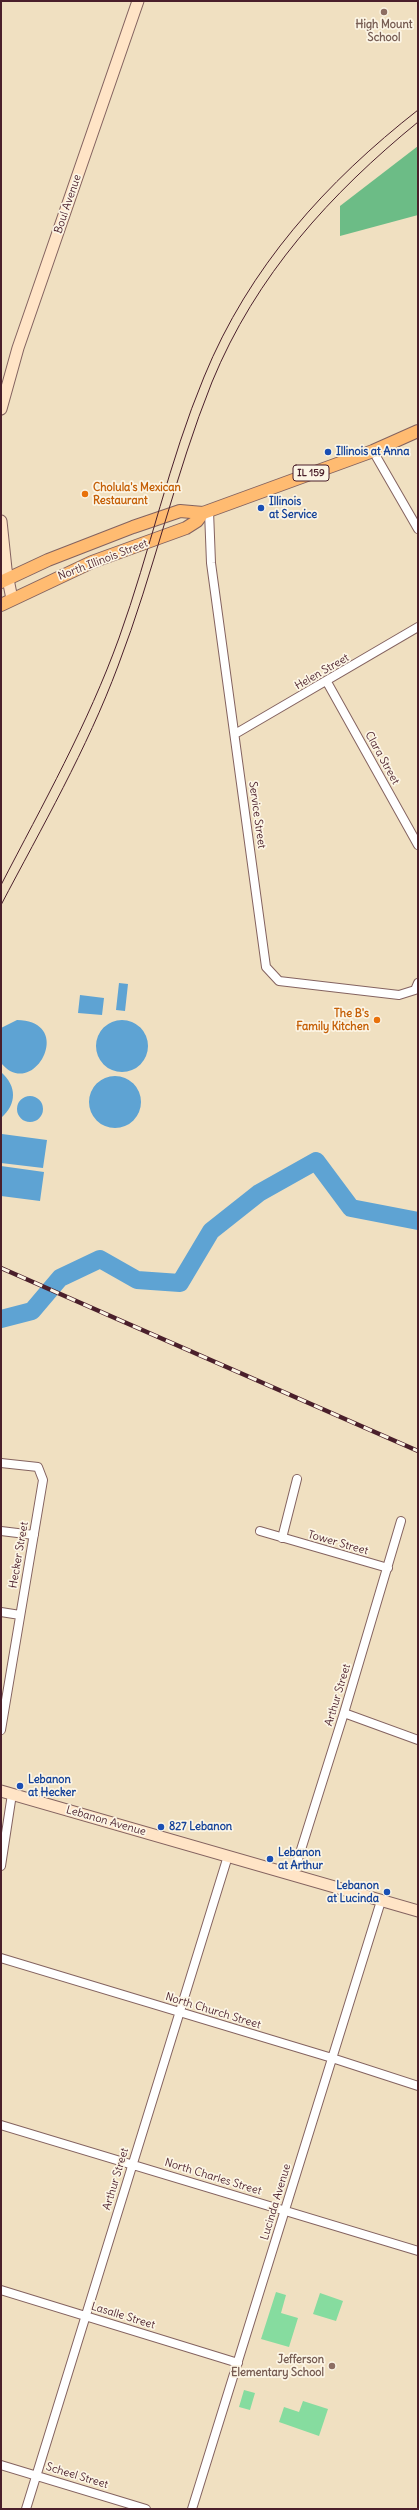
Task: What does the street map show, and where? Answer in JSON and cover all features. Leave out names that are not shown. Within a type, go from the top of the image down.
[{"type":"main road","name":"North Illinois Street","points":[[4,580],[62,554],[140,525],[180,511],[206,512],[373,451],[418,431]]},
{"type":"main road","name":"North Illinois Street","points":[[1,605],[92,562],[186,528],[197,521],[206,512]]},
{"type":"street","name":"Boul Avenue","points":[[1,409],[18,348],[138,1]]},
{"type":"street","points":[[373,451],[418,529]]},
{"type":"street","name":"Service Street","points":[[206,512],[210,563],[235,734],[266,967],[279,981],[399,995],[416,987]]},
{"type":"street","points":[[1,521],[4,580],[12,599]]},
{"type":"street","name":"Helen Street","points":[[235,734],[327,682],[418,627]]},
{"type":"street","name":"Clara Street","points":[[327,682],[418,845]]},
{"type":"street","name":"Hecker Street","points":[[1,1463],[38,1467],[43,1480],[1,1730]]},
{"type":"street","points":[[282,1538],[297,1479]]},
{"type":"street","name":"Arthur Street","points":[[293,1875],[344,1713],[401,1521]]},
{"type":"street","points":[[1,1531],[34,1535]]},
{"type":"street","name":"Tower Street","points":[[260,1532],[388,1568]]},
{"type":"street","points":[[1,1612],[20,1615]]},
{"type":"street","points":[[344,1713],[418,1740]]},
{"type":"street","name":"Lebanon Avenue","points":[[1,1791],[418,1912]]},
{"type":"street","points":[[1,1866],[12,1794]]},
{"type":"street","name":"Arthur Street","points":[[26,2509],[228,1856]]},
{"type":"street","name":"Lucinda Avenue","points":[[192,2509],[381,1901]]},
{"type":"street","name":"North Church Street","points":[[1,1958],[332,2058],[418,2086]]},
{"type":"street","name":"North Charles Street","points":[[1,2125],[418,2251]]},
{"type":"street","name":"Lasalle Street","points":[[1,2290],[238,2363]]},
{"type":"street","name":"Scheel Street","points":[[1,2465],[146,2509]]},
{"type":"green space","points":[[418,146],[418,215],[340,236],[340,206]]},
{"type":"green space","points":[[276,2292],[286,2295],[281,2313],[298,2318],[289,2347],[261,2339]]},
{"type":"green space","points":[[320,2293],[343,2301],[336,2321],[313,2314]]},
{"type":"green space","points":[[244,2390],[255,2393],[250,2410],[239,2407]]},
{"type":"green space","points":[[303,2401],[328,2409],[319,2436],[279,2422],[284,2407],[299,2412]]},
{"type":"water","points":[[119,983],[128,984],[125,1011],[116,1010]]},
{"type":"water","points":[[80,995],[104,998],[102,1015],[78,1013]]},
{"type":"water","points":[[17,1020],[35,1024],[44,1033],[47,1044],[44,1056],[36,1067],[25,1073],[13,1072],[1,1063],[1,1028]]},
{"type":"water","points":[[117,1020],[127,1020],[141,1027],[148,1041],[148,1051],[141,1065],[127,1072],[117,1072],[107,1068],[100,1061],[96,1051],[96,1041],[100,1031],[107,1024]]},
{"type":"water","points":[[1,1072],[10,1083],[13,1095],[10,1107],[1,1118]]},
{"type":"water","points":[[110,1076],[120,1076],[134,1083],[141,1097],[141,1107],[134,1121],[120,1128],[110,1128],[100,1124],[93,1117],[89,1107],[89,1097],[93,1087],[100,1080]]},
{"type":"water","points":[[30,1096],[40,1099],[43,1109],[40,1119],[30,1122],[20,1119],[17,1109],[20,1099]]},
{"type":"water","points":[[2,1134],[47,1140],[43,1168],[1,1163]]},
{"type":"water","points":[[1,1166],[44,1172],[40,1201],[1,1196]]},
{"type":"waterway","points":[[1,1319],[32,1311],[60,1278],[100,1259],[137,1280],[180,1283],[211,1231],[259,1193],[316,1161],[351,1208],[418,1221]]},
{"type":"tram line","points":[[1,885],[49,794],[79,733],[107,670],[130,606],[180,441],[204,377],[222,337],[243,299],[267,263],[293,229],[352,167],[418,110]]},
{"type":"tram line","points":[[1,905],[78,758],[106,697],[143,595],[199,417],[212,382],[230,343],[250,306],[298,239],[355,178],[418,122]]},
{"type":"railway","points":[[1,1268],[418,1451]]},
{"type":"place","name":"High Mount School","points":[[384,12]]},
{"type":"place","name":"Illinois at Anna","points":[[328,452]]},
{"type":"place","name":"Cholula's Mexican Restaurant","points":[[85,494]]},
{"type":"place","name":"Illinois at Service","points":[[261,508]]},
{"type":"place","name":"The B's Family Kitchen","points":[[377,1020]]},
{"type":"place","name":"Lebanon at Hecker","points":[[20,1786]]},
{"type":"place","name":"827 Lebanon","points":[[161,1827]]},
{"type":"place","name":"Lebanon at Arthur","points":[[270,1859]]},
{"type":"place","name":"Lebanon at Lucinda","points":[[387,1892]]},
{"type":"place","name":"Jefferson Elementary School","points":[[332,2366]]}]
